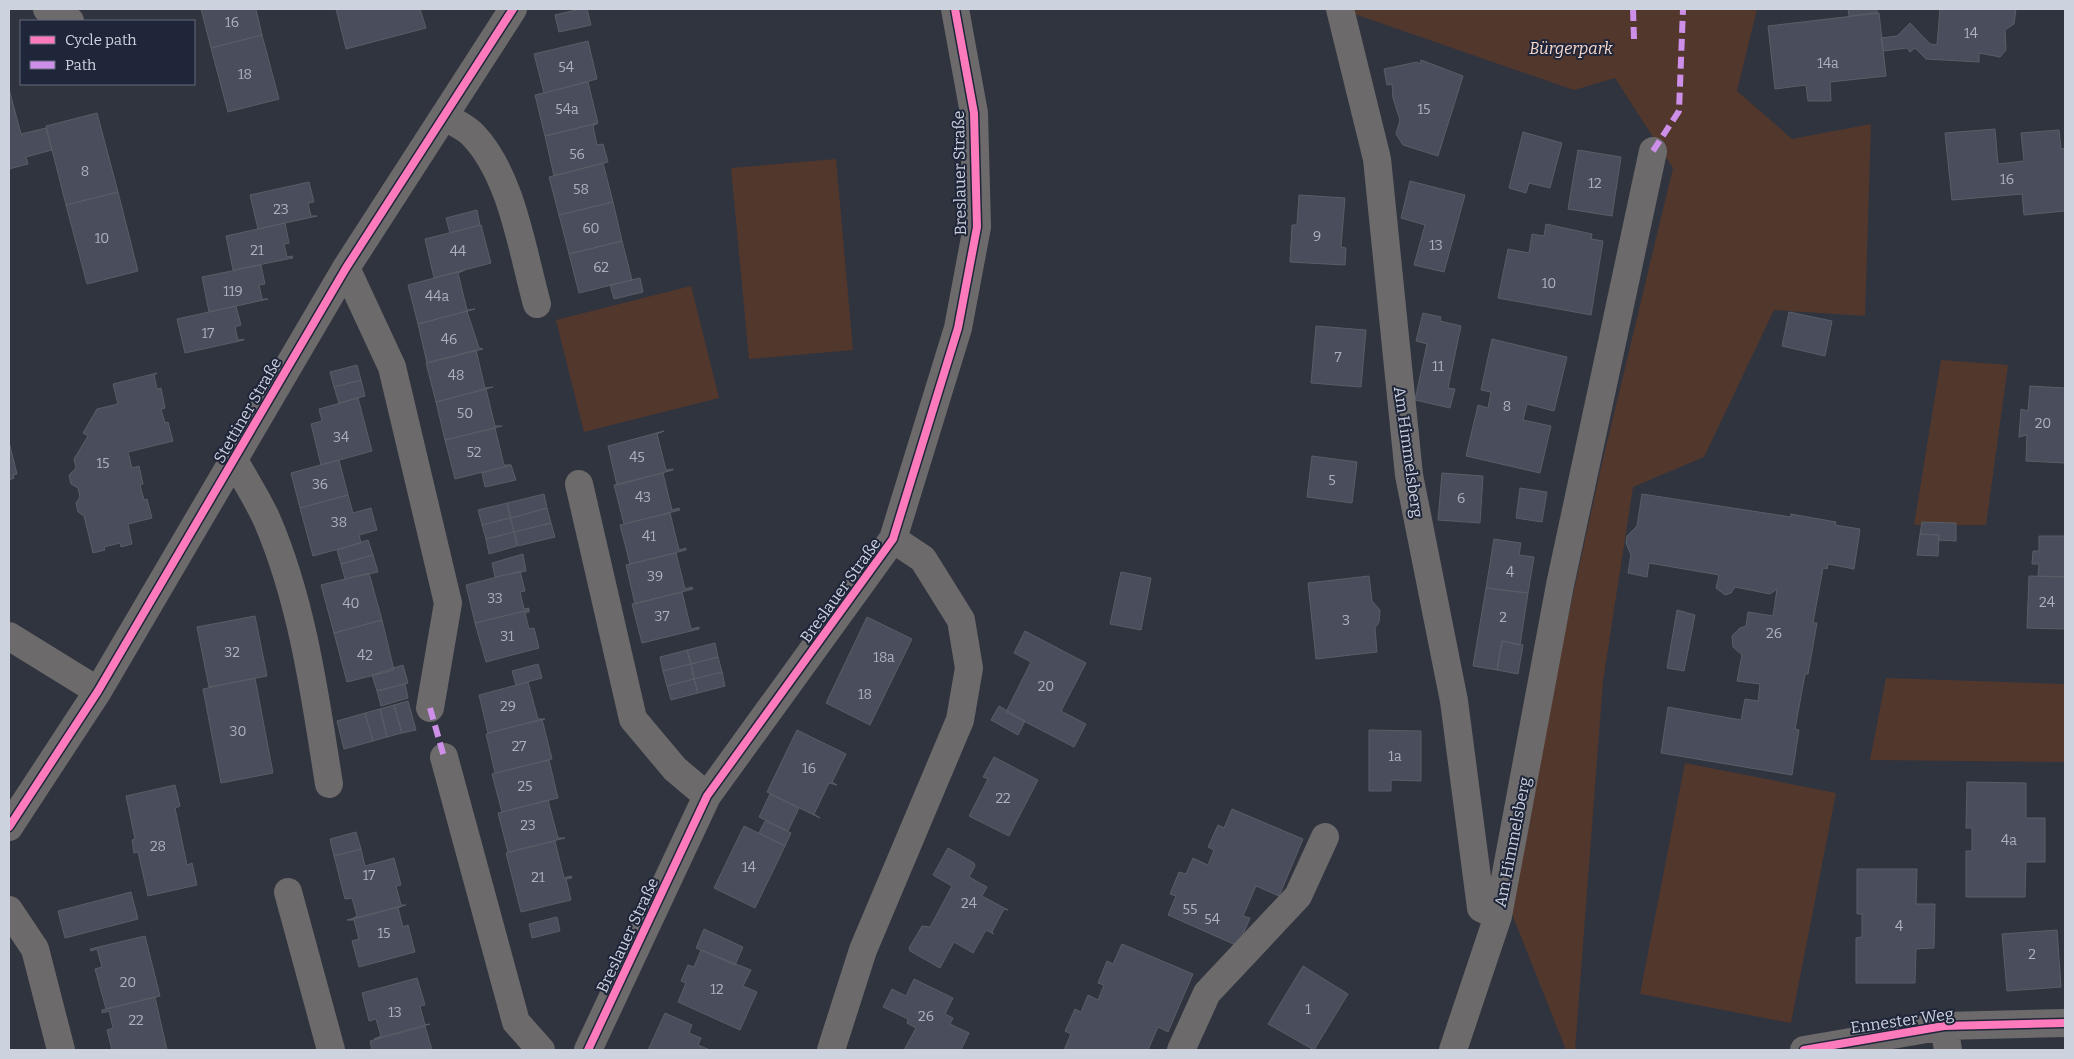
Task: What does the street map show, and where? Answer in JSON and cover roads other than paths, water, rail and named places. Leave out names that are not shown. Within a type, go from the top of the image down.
[{"type":"street","points":[[47,9],[68,20]]},
{"type":"street","name":"Stettiner Straße","points":[[9,828],[98,691],[346,268],[513,9]]},
{"type":"street","name":"Breslauer Straße","points":[[588,1050],[707,796],[893,539],[958,328],[977,227],[974,113],[955,9]]},
{"type":"street","name":"Am Himmelsberg","points":[[1340,9],[1377,159],[1409,475],[1454,701],[1482,908],[1498,916]]},
{"type":"street","points":[[444,116],[472,133],[492,157],[504,183],[537,304]]},
{"type":"street","name":"Am Himmelsberg","points":[[1453,1050],[1498,916],[1560,585],[1653,151]]},
{"type":"street","points":[[346,268],[392,367],[448,603],[430,708]]},
{"type":"street","name":"Stettiner Straße","points":[[234,460],[266,519],[284,564],[309,662],[329,784]]},
{"type":"street","points":[[578,484],[633,719],[675,769],[707,796]]},
{"type":"street","name":"Breslauer Straße","points":[[831,1050],[863,950],[960,720],[969,668],[961,620],[923,559],[893,539]]},
{"type":"street","points":[[9,636],[98,691]]},
{"type":"street","points":[[444,757],[516,1022],[541,1050]]},
{"type":"street","points":[[1181,1050],[1208,993],[1298,896],[1325,836]]},
{"type":"street","points":[[288,892],[331,1050]]},
{"type":"street","points":[[9,910],[34,949],[61,1050]]},
{"type":"street","name":"Ennester Weg","points":[[1804,1050],[1855,1040],[1946,1038],[2065,1023]]},
{"type":"park label","name":"Bürgerpark","points":[[1571,48]]}]
